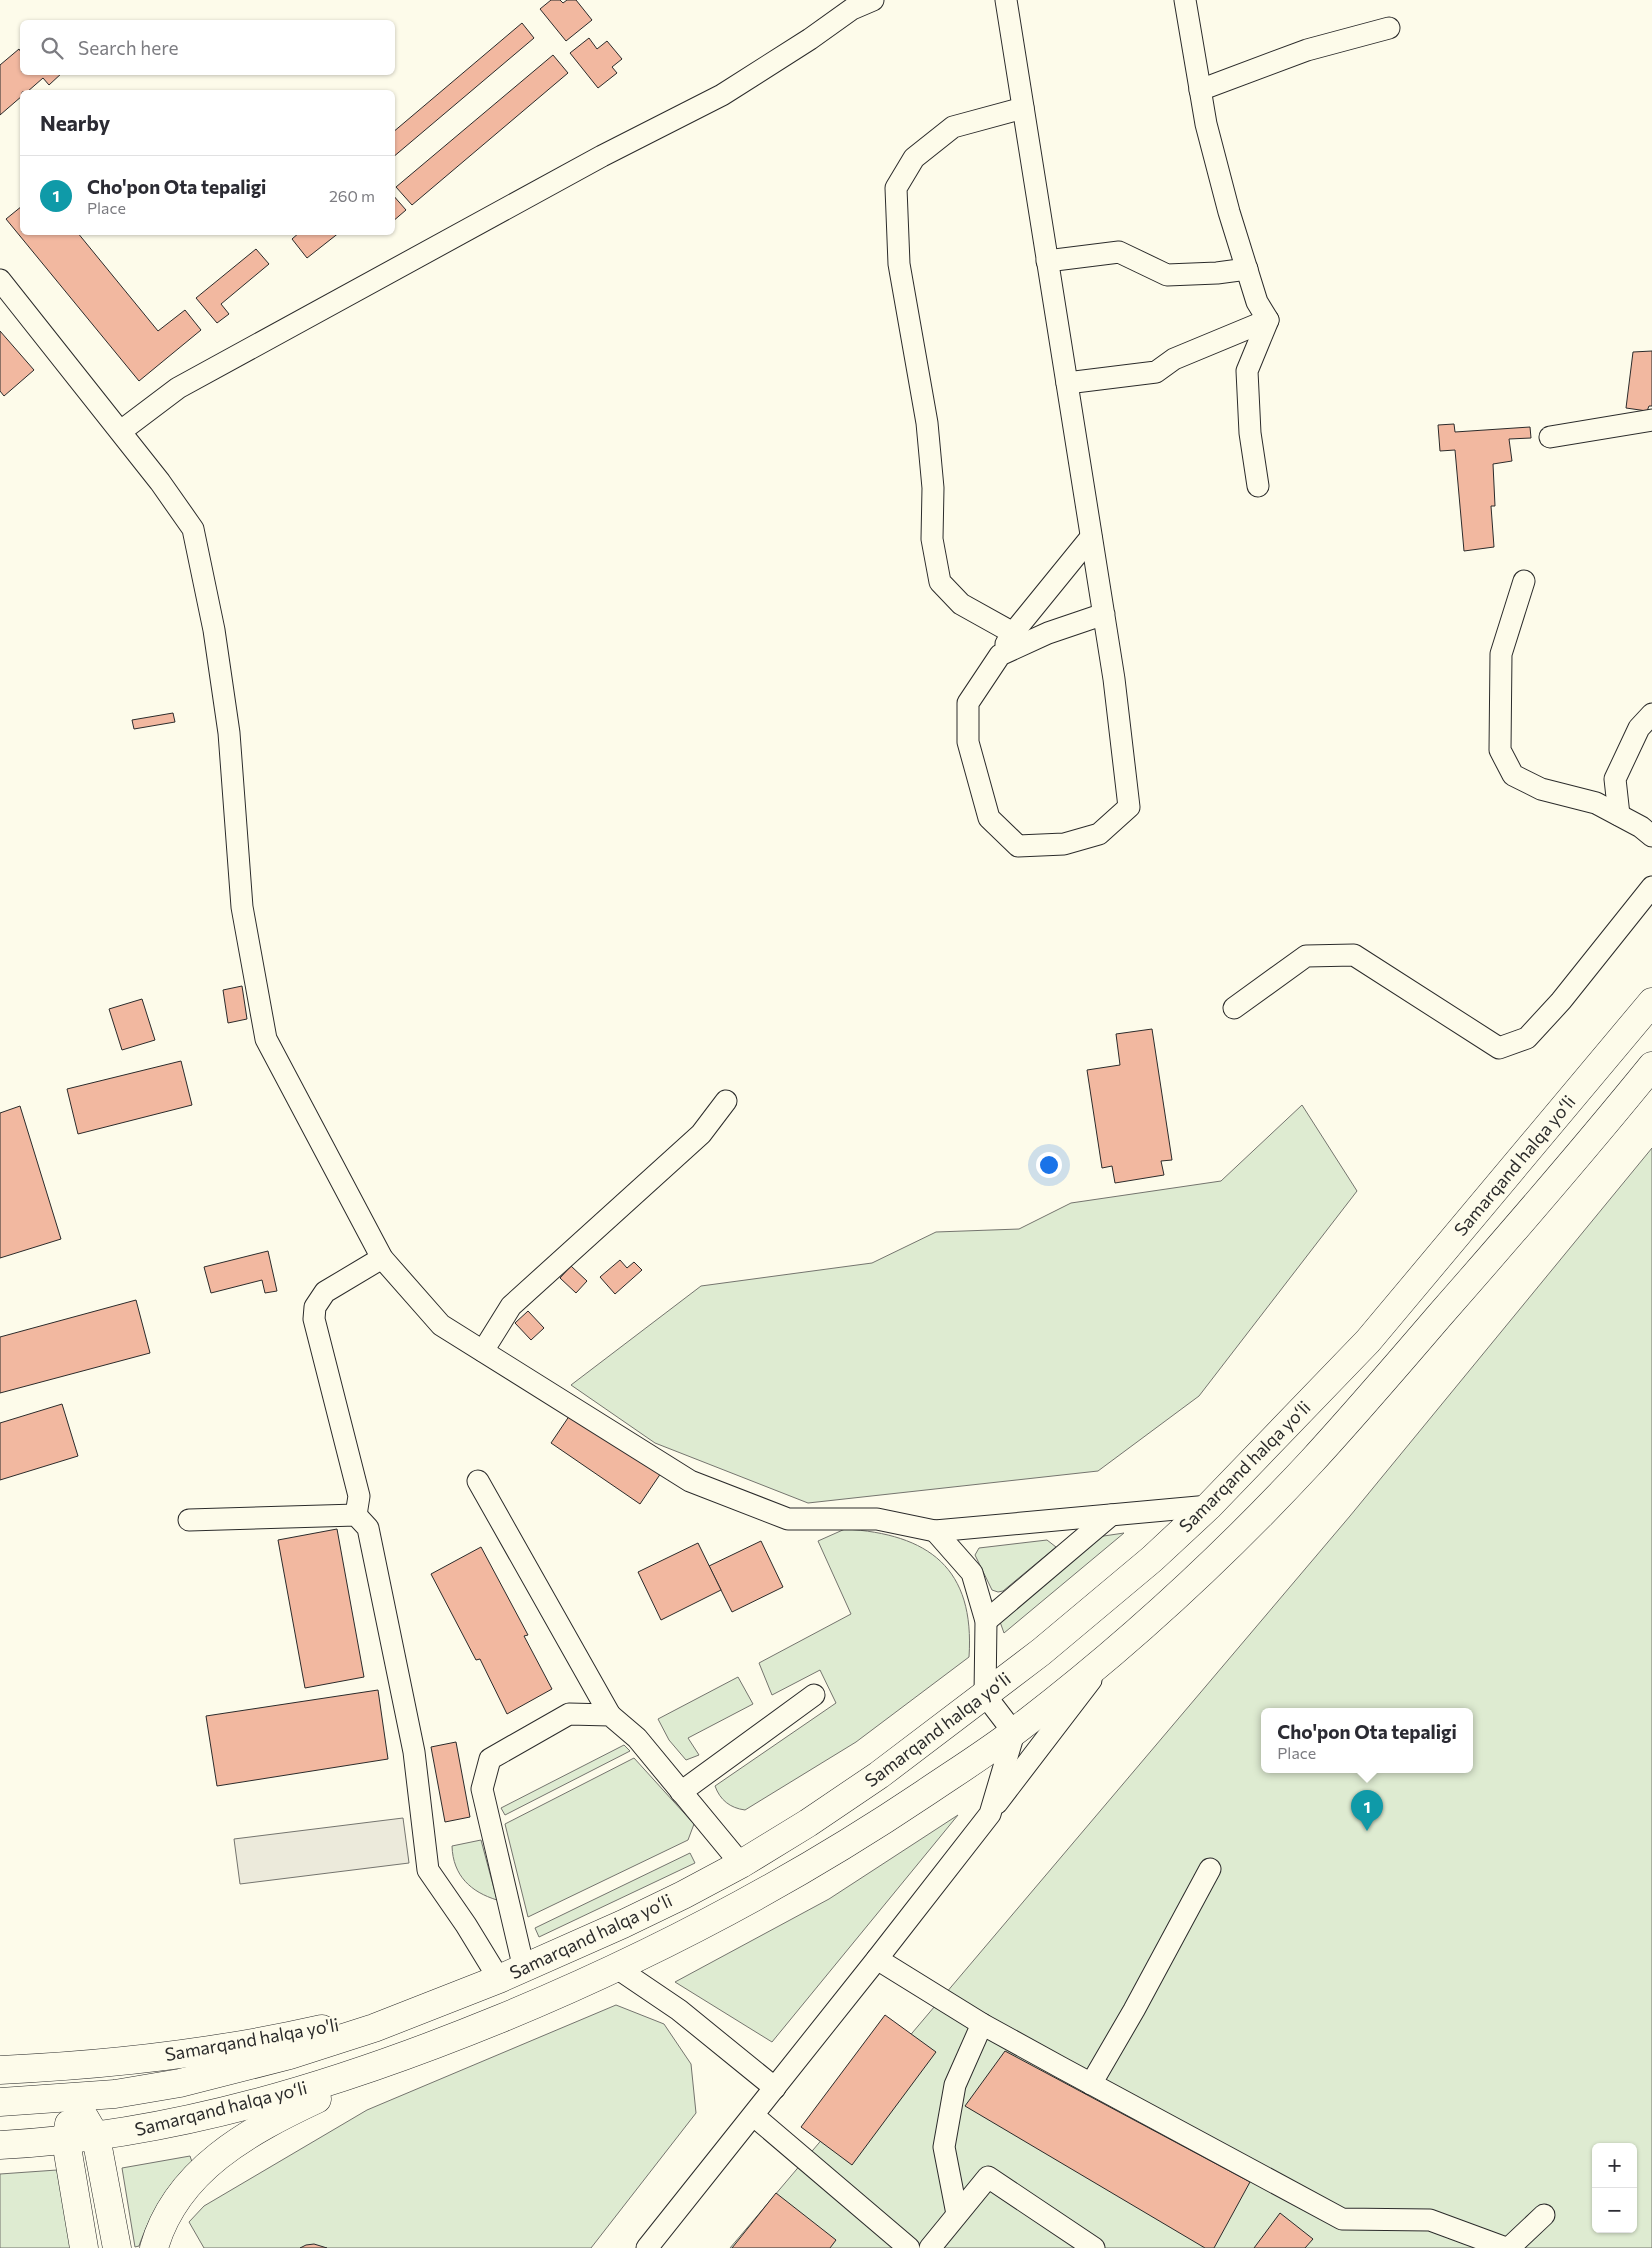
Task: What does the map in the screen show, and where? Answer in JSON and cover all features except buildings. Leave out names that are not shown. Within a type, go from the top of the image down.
[{"type":"highway","name":"Samarqand halqa yoʻli","points":[[0,2102],[116,2094],[180,2084],[265,2062],[404,2017],[524,1969],[683,1895],[741,1864],[879,1775],[1093,1610],[1152,1560],[1209,1506],[1368,1341],[1652,1002]]},
{"type":"highway","name":"Samarqand halqa yoʻli","points":[[66,2141],[162,2126],[282,2097],[433,2046],[617,1968],[700,1928],[789,1879],[877,1826],[1014,1733],[1112,1652],[1206,1567],[1310,1462],[1570,1167],[1652,1066]]},
{"type":"highway","name":"Samarqand halqa yo'li","points":[[0,2070],[111,2062],[276,2038],[341,2024],[499,1979]]},
{"type":"highway","points":[[154,2248],[163,2225],[182,2193],[207,2165],[222,2152],[292,2112],[433,2046]]},
{"type":"highway","points":[[73,2098],[96,2137],[117,2248]]},
{"type":"highway","points":[[73,2098],[66,2141],[84,2248]]},
{"type":"highway","points":[[0,2145],[66,2141]]},
{"type":"street","points":[[120,431],[178,388],[602,156],[722,94],[810,39],[852,9],[873,0]]},
{"type":"street","points":[[1006,0],[1114,679],[1129,806],[1099,834],[1064,844],[1018,846],[989,818],[968,742],[968,703],[1013,633],[1091,537]]},
{"type":"street","points":[[1185,0],[1206,124],[1257,302],[1268,320]]},
{"type":"street","points":[[1200,90],[1307,50],[1389,28]]},
{"type":"street","points":[[1013,633],[961,604],[940,582],[932,539],[933,488],[927,422],[899,264],[896,188],[914,158],[953,127],[1023,108]]},
{"type":"street","points":[[1048,261],[1119,252],[1167,275],[1217,273],[1247,269]]},
{"type":"street","points":[[0,280],[160,482],[193,528],[217,649],[229,733],[242,907],[266,1039],[382,1258],[441,1325],[690,1481],[788,1519],[877,1519],[935,1531],[1209,1506]]},
{"type":"street","points":[[1067,383],[1156,372],[1174,360],[1268,320]]},
{"type":"street","points":[[1258,486],[1250,433],[1247,371],[1268,320]]},
{"type":"street","points":[[1550,437],[1652,420]]},
{"type":"street","points":[[1524,581],[1501,654],[1500,750],[1513,775],[1541,789],[1596,803],[1641,827],[1652,836]]},
{"type":"street","points":[[1000,655],[1048,633],[1104,614]]},
{"type":"street","points":[[1618,815],[1614,779],[1639,728],[1652,714]]},
{"type":"street","points":[[1234,1008],[1306,956],[1354,955],[1499,1048],[1527,1038],[1561,1001],[1652,887]]},
{"type":"street","points":[[483,1351],[511,1306],[701,1134],[726,1102]]},
{"type":"street","points":[[356,1514],[359,1496],[314,1319],[315,1307],[325,1292],[382,1258]]},
{"type":"street","points":[[478,1481],[610,1715],[637,1738],[741,1864]]},
{"type":"street","points":[[189,1520],[356,1514]]},
{"type":"street","points":[[356,1514],[368,1528],[414,1752],[428,1870],[466,1925],[499,1979]]},
{"type":"street","points":[[986,1621],[1111,1515]]},
{"type":"street","points":[[935,1531],[972,1573],[986,1621],[985,1695],[1014,1733],[990,1814]]},
{"type":"street","points":[[647,2248],[754,2116],[877,1959],[990,1814],[1112,1652]]},
{"type":"street","points":[[681,1792],[814,1695]]},
{"type":"street","points":[[524,1969],[482,1789],[490,1759],[569,1714],[610,1715]]},
{"type":"street","points":[[1091,2084],[1134,2010],[1210,1869]]},
{"type":"street","points":[[877,1959],[982,2024],[1342,2219],[1430,2220],[1507,2248],[1544,2215]]},
{"type":"street","points":[[617,1968],[679,2010],[775,2088]]},
{"type":"street","points":[[957,2214],[944,2147],[955,2085],[982,2024]]},
{"type":"street","points":[[754,2116],[909,2248]]},
{"type":"street","points":[[930,2248],[988,2176],[1094,2248]]},
{"type":"green space","points":[[1302,1105],[1357,1191],[1199,1396],[1098,1471],[808,1503],[655,1443],[571,1385],[701,1286],[872,1263],[936,1232],[1019,1229],[1071,1203],[1221,1181]]},
{"type":"green space","points":[[1652,1148],[1652,2248],[730,2248],[1350,1516]]},
{"type":"green space","points":[[845,1529],[875,1532],[901,1539],[923,1548],[941,1562],[955,1579],[964,1600],[969,1626],[969,1657],[856,1742],[745,1810],[735,1807],[723,1799],[715,1786],[836,1703],[820,1670],[772,1695],[759,1663],[851,1614],[818,1541]]},
{"type":"green space","points":[[1124,1533],[1004,1633],[999,1619],[1097,1537]]},
{"type":"green space","points":[[1047,1540],[1056,1547],[1003,1591],[992,1590],[975,1555],[979,1548]]},
{"type":"green space","points":[[738,1677],[753,1704],[688,1738],[699,1755],[686,1760],[669,1740],[658,1719]]},
{"type":"green space","points":[[624,1745],[630,1751],[505,1815],[501,1808]]},
{"type":"green space","points":[[634,1758],[694,1824],[688,1840],[528,1917],[505,1824]]},
{"type":"green space","points":[[958,1815],[772,2042],[675,1982],[829,1899]]},
{"type":"green space","points":[[481,1840],[497,1900],[479,1892],[465,1881],[453,1857],[452,1846]]},
{"type":"green space","points":[[690,1853],[695,1863],[539,1937],[535,1928]]},
{"type":"green space","points":[[616,2005],[664,2024],[691,2064],[696,2113],[591,2248],[204,2248],[189,2222],[204,2206],[367,2110]]},
{"type":"green space","points":[[190,2156],[192,2162],[174,2180],[160,2200],[139,2246],[135,2247],[122,2168]]},
{"type":"green space","points":[[57,2170],[72,2248],[0,2248],[0,2174]]},
{"type":"shaded area","points":[[403,1818],[409,1863],[240,1884],[234,1839]]},
{"type":"place","name":"Cho'pon Ota tepaligi","points":[[1367,1831]]}]
